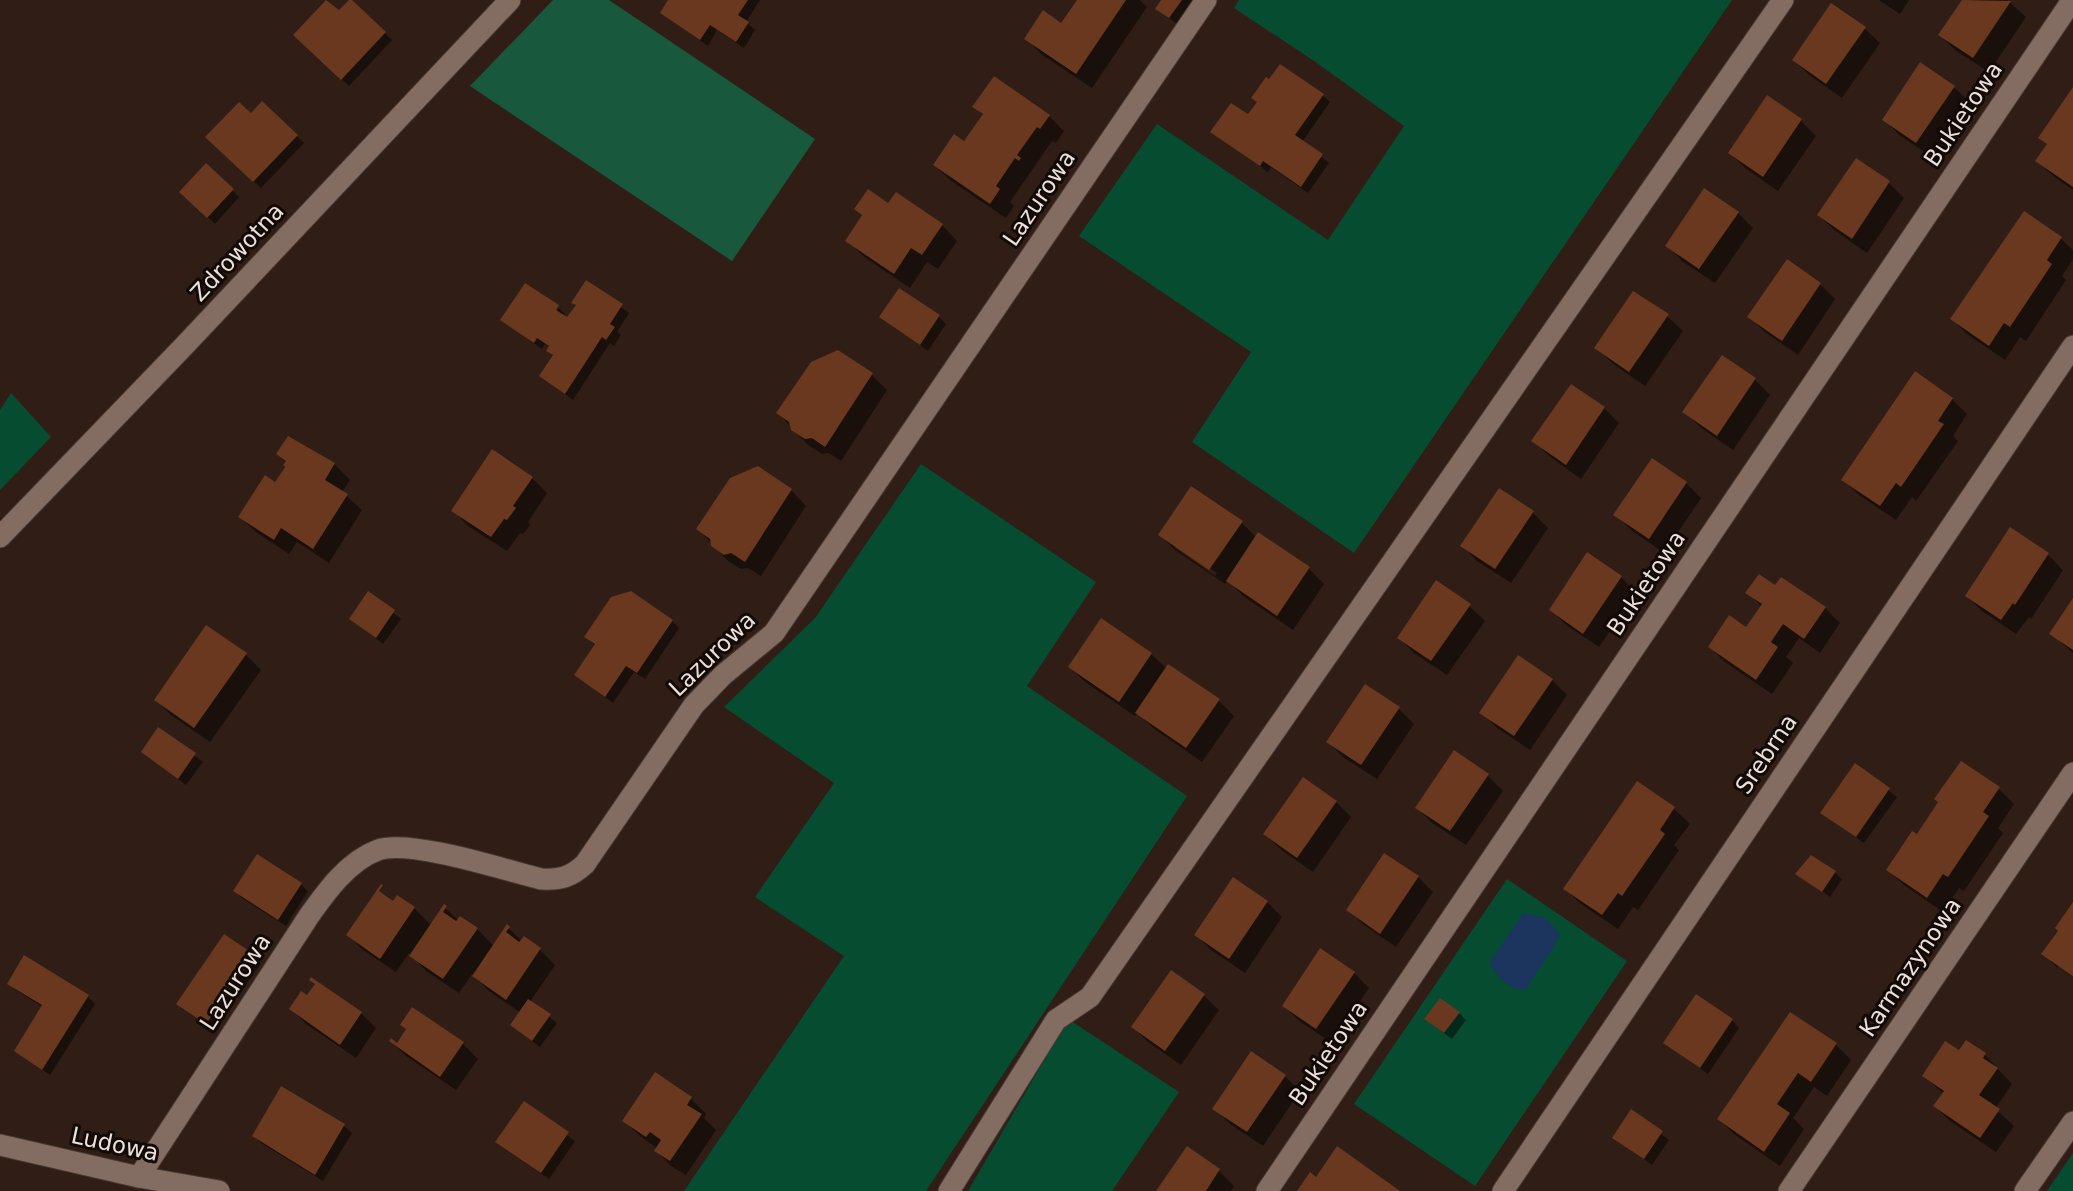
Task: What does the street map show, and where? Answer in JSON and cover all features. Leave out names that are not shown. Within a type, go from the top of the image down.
[{"type":"street","name":"Zdrowotna","points":[[0,537],[510,0]]},
{"type":"street","name":"Lazurowa","points":[[139,1177],[309,916],[329,888],[361,859],[378,850],[398,846],[541,879],[558,880],[573,876],[586,864],[694,705],[723,675],[774,633],[1206,0]]},
{"type":"street","points":[[949,1191],[1056,1020],[1090,997],[1783,0]]},
{"type":"street","name":"Bukietowa","points":[[1267,1191],[2065,2]]},
{"type":"street","name":"Srebrna","points":[[1503,1191],[2073,346]]},
{"type":"street","name":"Karmazynowa","points":[[1790,1191],[2073,774]]},
{"type":"street","points":[[2025,1191],[2073,1122]]},
{"type":"street","name":"Ludowa","points":[[0,1145],[139,1177],[219,1191]]},
{"type":"green space","points":[[553,0],[609,0],[815,139],[732,261],[470,86]]},
{"type":"green space","points":[[1239,0],[1732,0],[1354,553],[1192,442],[1251,352],[1079,236],[1157,124],[1328,240],[1404,126],[1234,8]]},
{"type":"green space","points":[[11,393],[51,437],[0,490],[0,410]]},
{"type":"green space","points":[[921,464],[1096,582],[1027,686],[1187,796],[926,1191],[684,1191],[844,956],[755,897],[834,783],[724,707],[815,618]]},
{"type":"green space","points":[[1507,879],[1627,961],[1475,1186],[1354,1104]]},
{"type":"green space","points":[[1068,1019],[1179,1092],[1112,1191],[968,1191]]},
{"type":"green space","points":[[2073,1153],[2073,1191],[2047,1191]]},
{"type":"water","points":[[1523,913],[1545,918],[1560,934],[1525,990],[1504,981],[1490,962]]},
{"type":"building","points":[[326,0],[339,10],[352,0],[386,32],[341,80],[293,35]]},
{"type":"building","points":[[668,0],[748,0],[738,15],[749,22],[736,42],[710,25],[700,40],[660,13]]},
{"type":"building","points":[[1077,0],[1126,0],[1076,74],[1024,39],[1043,10],[1061,23]]},
{"type":"building","points":[[1161,0],[1182,0],[1169,18],[1155,9]]},
{"type":"building","points":[[1962,0],[2011,1],[1973,58],[1938,35]]},
{"type":"building","points":[[1831,3],[1866,27],[1826,84],[1792,60]]},
{"type":"building","points":[[1920,62],[1955,86],[1916,143],[1882,120]]},
{"type":"building","points":[[1280,64],[1324,94],[1295,135],[1323,154],[1301,187],[1263,161],[1260,166],[1210,132],[1231,103],[1248,114],[1257,102],[1251,98],[1266,77],[1269,79]]},
{"type":"building","points":[[994,76],[1050,115],[1040,129],[1037,127],[1017,155],[1021,158],[1019,161],[1015,158],[996,186],[1000,189],[990,204],[933,165],[954,134],[964,141],[983,114],[972,107]]},
{"type":"building","points":[[2073,87],[2073,187],[2035,161],[2047,144],[2038,138]]},
{"type":"building","points":[[1767,95],[1802,119],[1763,177],[1728,153]]},
{"type":"building","points":[[262,101],[298,135],[253,182],[205,137],[239,102],[251,113]]},
{"type":"building","points":[[1856,158],[1890,181],[1852,239],[1817,215]]},
{"type":"building","points":[[206,163],[234,189],[207,218],[179,192]]},
{"type":"building","points":[[1704,188],[1739,212],[1699,269],[1665,246]]},
{"type":"building","points":[[868,189],[888,203],[896,192],[943,224],[922,255],[911,248],[894,274],[845,241],[862,215],[854,209]]},
{"type":"building","points":[[2024,211],[2062,237],[2047,260],[2052,264],[2010,327],[2004,323],[1989,346],[1950,319]]},
{"type":"building","points":[[1787,259],[1821,283],[1782,341],[1747,317]]},
{"type":"building","points":[[586,280],[623,304],[610,324],[615,327],[606,340],[602,337],[565,394],[539,376],[553,355],[546,351],[549,346],[537,338],[534,343],[500,320],[525,283],[559,305],[556,310],[567,317],[576,305],[571,303]]},
{"type":"building","points":[[899,288],[940,315],[920,345],[879,317]]},
{"type":"building","points":[[1633,291],[1669,314],[1629,372],[1594,348]]},
{"type":"building","points":[[838,350],[873,373],[825,447],[812,438],[805,439],[791,430],[789,422],[776,413],[811,362]]},
{"type":"building","points":[[1722,355],[1756,378],[1717,436],[1682,412]]},
{"type":"building","points":[[1915,371],[1953,398],[1938,421],[1944,424],[1901,487],[1896,483],[1880,506],[1841,480]]},
{"type":"building","points":[[1571,384],[1605,407],[1566,465],[1531,441]]},
{"type":"building","points":[[288,436],[335,463],[325,480],[348,494],[313,549],[281,528],[274,540],[238,517],[265,475],[275,482],[285,467],[283,465],[286,461],[276,454]]},
{"type":"building","points":[[492,449],[533,477],[513,506],[516,508],[491,537],[451,511]]},
{"type":"building","points":[[1652,458],[1687,482],[1649,539],[1613,515]]},
{"type":"building","points":[[758,466],[792,489],[745,562],[731,553],[724,555],[711,546],[710,539],[696,529],[730,478]]},
{"type":"building","points":[[1191,486],[1243,521],[1209,570],[1158,535]]},
{"type":"building","points":[[1499,488],[1534,511],[1495,569],[1460,546]]},
{"type":"building","points":[[2010,527],[2049,553],[2015,605],[2013,603],[2001,620],[1965,596]]},
{"type":"building","points":[[1258,532],[1310,567],[1277,616],[1226,581]]},
{"type":"building","points":[[1587,552],[1622,576],[1583,634],[1549,610]]},
{"type":"building","points":[[1759,574],[1775,585],[1781,577],[1826,607],[1804,639],[1783,624],[1771,642],[1778,647],[1756,680],[1708,647],[1729,615],[1746,627],[1762,604],[1745,593]]},
{"type":"building","points":[[1436,580],[1471,604],[1431,661],[1397,638]]},
{"type":"building","points":[[368,591],[395,610],[376,638],[349,619]]},
{"type":"building","points":[[631,591],[673,620],[637,673],[626,666],[605,697],[574,675],[595,644],[584,637],[611,597]]},
{"type":"building","points":[[2073,598],[2073,650],[2049,634]]},
{"type":"building","points":[[1101,618],[1152,653],[1119,702],[1068,667]]},
{"type":"building","points":[[206,625],[247,653],[194,728],[154,700]]},
{"type":"building","points":[[1518,655],[1553,679],[1514,736],[1479,713]]},
{"type":"building","points":[[1168,664],[1220,699],[1186,748],[1135,713]]},
{"type":"building","points":[[1365,684],[1400,707],[1361,765],[1326,742]]},
{"type":"building","points":[[158,727],[196,753],[178,779],[141,752]]},
{"type":"building","points":[[1454,750],[1489,774],[1450,831],[1415,808]]},
{"type":"building","points":[[1961,761],[2000,787],[1983,812],[1989,816],[1948,877],[1943,874],[1927,898],[1886,870],[1912,831],[1917,834],[1938,802],[1934,799]]},
{"type":"building","points":[[1855,763],[1890,788],[1856,837],[1820,813]]},
{"type":"building","points":[[1303,777],[1337,801],[1297,858],[1263,834]]},
{"type":"building","points":[[1637,781],[1675,807],[1660,830],[1665,834],[1622,896],[1618,893],[1602,915],[1563,889]]},
{"type":"building","points":[[1384,853],[1419,876],[1380,934],[1346,910]]},
{"type":"building","points":[[257,854],[302,883],[278,920],[233,891]]},
{"type":"building","points":[[1811,855],[1836,871],[1822,892],[1795,874]]},
{"type":"building","points":[[1233,877],[1268,901],[1229,959],[1194,935]]},
{"type":"building","points":[[381,884],[383,885],[379,891],[393,901],[397,895],[415,907],[380,959],[346,935]]},
{"type":"building","points":[[2073,902],[2073,976],[2041,954],[2058,931],[2055,928]]},
{"type":"building","points":[[444,904],[447,906],[443,912],[456,921],[460,916],[478,928],[443,979],[409,956]]},
{"type":"building","points":[[507,924],[510,927],[506,932],[519,942],[524,936],[541,948],[506,1000],[472,976]]},
{"type":"building","points":[[224,934],[255,955],[206,1024],[176,1004]]},
{"type":"building","points":[[1320,948],[1355,972],[1316,1029],[1282,1006]]},
{"type":"building","points":[[24,955],[89,995],[42,1070],[14,1051],[42,1005],[7,984]]},
{"type":"building","points":[[1171,970],[1205,994],[1165,1051],[1131,1027]]},
{"type":"building","points":[[311,977],[362,1012],[340,1045],[289,1009],[301,991],[307,995],[315,984],[309,980]]},
{"type":"building","points":[[1696,994],[1733,1019],[1700,1068],[1663,1043]]},
{"type":"building","points":[[1440,998],[1460,1012],[1444,1033],[1424,1019]]},
{"type":"building","points":[[528,999],[551,1014],[532,1041],[510,1025]]},
{"type":"building","points":[[412,1007],[464,1042],[440,1077],[389,1041],[391,1038],[397,1043],[406,1029],[400,1025]]},
{"type":"building","points":[[1790,1012],[1837,1043],[1811,1082],[1798,1073],[1777,1104],[1790,1113],[1764,1152],[1717,1119]]},
{"type":"building","points":[[1966,1040],[1986,1053],[1983,1058],[1998,1068],[1979,1095],[2000,1109],[1980,1138],[1933,1106],[1944,1091],[1922,1076],[1945,1041],[1959,1050]]},
{"type":"building","points":[[1251,1051],[1286,1075],[1247,1132],[1212,1109]]},
{"type":"building","points":[[655,1072],[692,1097],[687,1105],[702,1114],[670,1161],[654,1151],[661,1140],[650,1132],[646,1137],[622,1121]]},
{"type":"building","points":[[281,1086],[345,1124],[315,1175],[252,1136]]},
{"type":"building","points":[[524,1101],[569,1132],[541,1173],[495,1142]]},
{"type":"building","points":[[1631,1109],[1663,1131],[1644,1159],[1612,1138]]},
{"type":"building","points":[[1187,1146],[1220,1169],[1206,1191],[1156,1191]]},
{"type":"building","points":[[1337,1146],[1400,1191],[1297,1191],[1310,1172],[1316,1177]]}]
